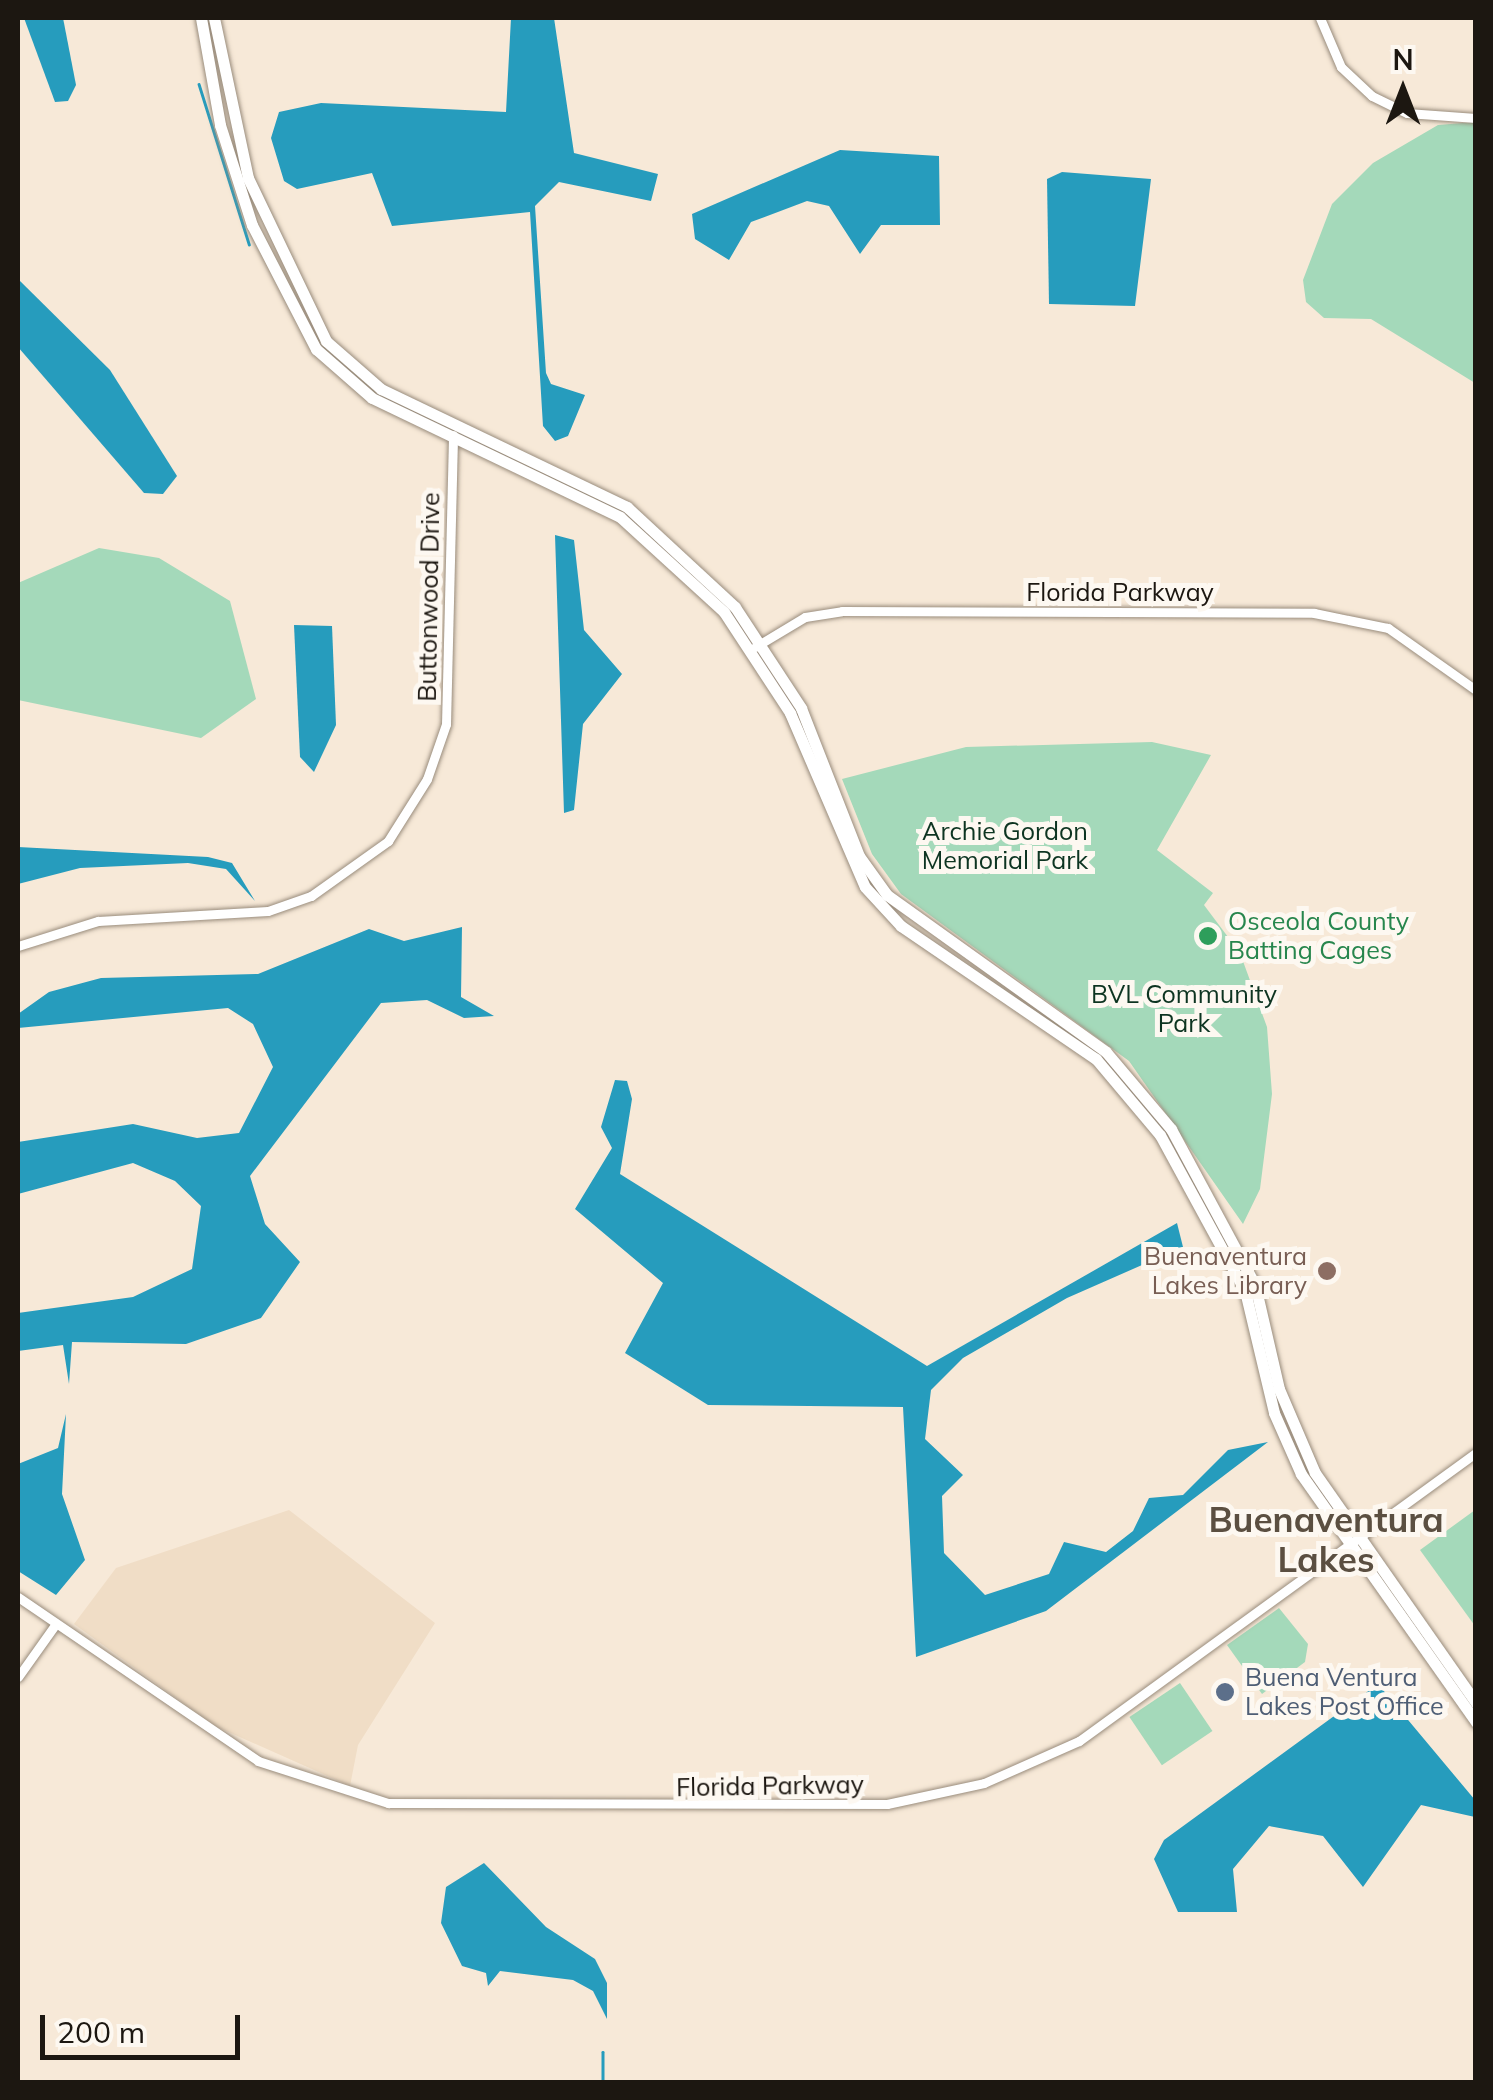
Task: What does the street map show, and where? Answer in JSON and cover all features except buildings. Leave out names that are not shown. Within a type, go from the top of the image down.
[{"type":"main road","points":[[201,18],[230,159],[292,313],[350,382],[627,507],[704,572],[801,708],[859,856],[887,895],[1106,1052],[1171,1129],[1255,1285],[1296,1434],[1352,1543],[1476,1722]]},
{"type":"main road","points":[[214,18],[248,178],[312,323],[368,381],[455,429]]},
{"type":"main road","points":[[1352,1543],[1476,1703]]},
{"type":"street","points":[[1320,18],[1341,66],[1372,96],[1407,113],[1476,118]]},
{"type":"street","name":"Buttonwood Drive","points":[[18,946],[98,921],[268,911],[311,896],[388,841],[427,779],[446,724],[455,429]]},
{"type":"street","name":"Florida Parkway","points":[[757,645],[805,617],[842,611],[1314,613],[1388,628],[1476,690]]},
{"type":"street","name":"Florida Parkway","points":[[18,1598],[258,1761],[388,1803],[856,1806],[984,1782],[1079,1741],[1476,1453]]},
{"type":"street","points":[[18,1677],[55,1625]]},
{"type":"shaded area","points":[[289,1510],[435,1623],[358,1745],[350,1786],[215,1726],[74,1624],[116,1568]]},
{"type":"green space","points":[[1475,122],[1475,383],[1371,319],[1324,318],[1306,302],[1303,280],[1332,204],[1373,163],[1438,125]]},
{"type":"green space","points":[[99,548],[159,558],[230,601],[256,699],[201,738],[18,700],[18,583]]},
{"type":"green space","points":[[1152,742],[1211,755],[1157,850],[1213,893],[1204,905],[1240,953],[1267,1027],[1272,1094],[1260,1189],[1243,1224],[1129,1061],[901,894],[872,854],[842,779],[966,747]]},
{"type":"green space","points":[[1475,1510],[1475,1626],[1420,1550]]},
{"type":"green space","points":[[1279,1608],[1308,1644],[1305,1662],[1262,1694],[1227,1645]]},
{"type":"green space","points":[[1180,1683],[1212,1731],[1162,1765],[1129,1717]]},
{"type":"water","points":[[24,18],[63,18],[76,85],[68,101],[55,102]]},
{"type":"water","points":[[511,18],[554,18],[574,153],[658,174],[651,201],[559,182],[535,206],[546,373],[551,384],[585,395],[568,436],[555,441],[543,426],[530,212],[392,226],[372,173],[297,189],[284,181],[271,138],[279,112],[321,103],[506,112]]},
{"type":"water","points":[[840,150],[939,156],[940,225],[881,225],[860,254],[829,206],[807,201],[751,222],[729,260],[695,239],[692,214]]},
{"type":"water","points":[[1062,172],[1151,179],[1135,306],[1049,304],[1047,179]]},
{"type":"water","points":[[18,279],[110,370],[177,476],[163,494],[144,493],[18,347]]},
{"type":"water","points":[[555,535],[574,540],[584,630],[622,674],[583,724],[574,810],[564,813]]},
{"type":"water","points":[[294,625],[332,626],[336,725],[314,772],[300,757]]},
{"type":"water","points":[[18,847],[208,857],[232,863],[255,901],[226,869],[188,863],[80,868],[18,884]]},
{"type":"water","points":[[462,927],[461,997],[494,1016],[464,1018],[427,1000],[381,1003],[250,1176],[265,1224],[300,1262],[261,1318],[186,1344],[72,1342],[69,1384],[63,1345],[18,1351],[18,1313],[133,1297],[192,1269],[201,1206],[175,1181],[133,1163],[18,1194],[18,1142],[133,1124],[197,1138],[239,1133],[273,1067],[253,1024],[228,1008],[18,1028],[18,1014],[49,992],[101,978],[258,974],[369,929],[404,941]]},
{"type":"water","points":[[615,1080],[627,1081],[632,1099],[620,1174],[927,1366],[1177,1223],[1183,1247],[1067,1298],[963,1358],[931,1390],[925,1439],[963,1475],[942,1496],[944,1553],[985,1595],[1049,1574],[1064,1542],[1106,1552],[1133,1531],[1149,1498],[1183,1495],[1228,1450],[1268,1442],[1046,1611],[916,1657],[903,1407],[708,1405],[625,1353],[663,1283],[575,1209],[612,1148],[601,1127]]},
{"type":"water","points":[[66,1414],[62,1494],[85,1560],[56,1595],[18,1571],[18,1464],[58,1448]]},
{"type":"water","points":[[1378,1684],[1475,1800],[1475,1817],[1421,1805],[1363,1887],[1323,1836],[1269,1826],[1233,1869],[1237,1912],[1178,1912],[1154,1859],[1164,1840]]},
{"type":"water","points":[[484,1863],[546,1927],[595,1959],[607,1983],[607,2019],[593,1991],[573,1980],[500,1971],[488,1986],[486,1973],[462,1966],[441,1923],[446,1887]]},
{"type":"waterway","points":[[199,84],[249,244]]},
{"type":"waterway","points":[[603,2052],[603,2082]]},
{"type":"place","name":"Osceola County Batting Cages","points":[[1208,936]]},
{"type":"place","name":"Buenaventura Lakes Library","points":[[1327,1271]]},
{"type":"place","name":"Buena Ventura Lakes Post Office","points":[[1225,1692]]},
{"type":"district","name":"Buenaventura Lakes","points":[[1326,1539]]},
{"type":"park label","name":"Archie Gordon Memorial Park","points":[[1005,846]]},
{"type":"park label","name":"BVL Community Park","points":[[1184,1010]]}]
